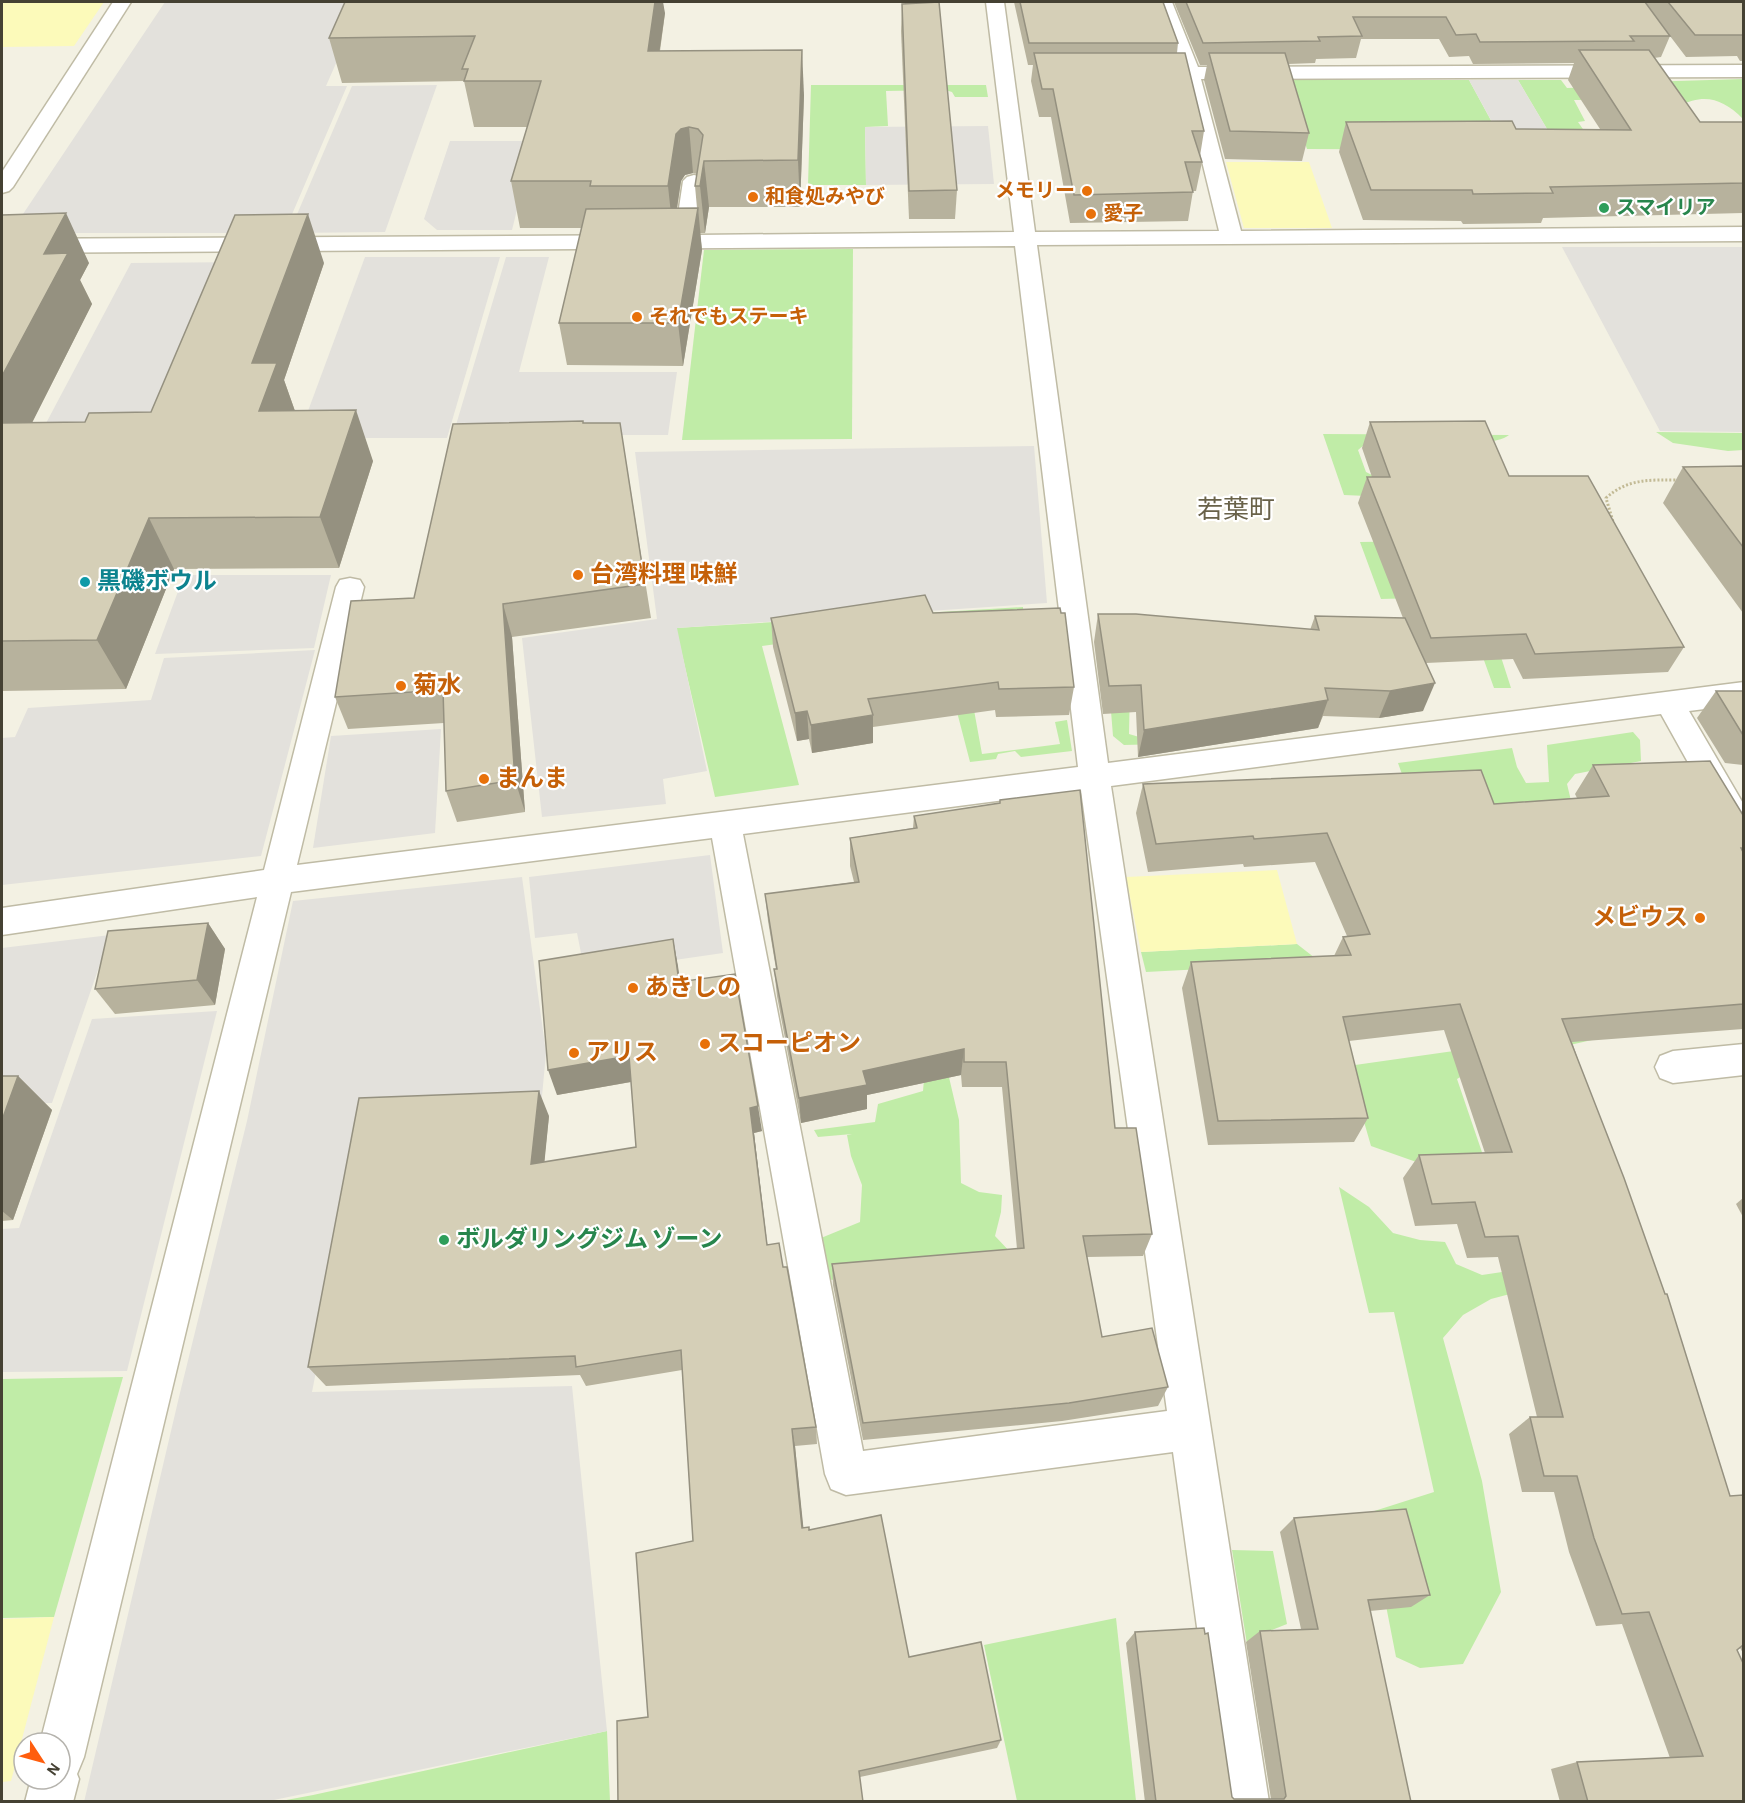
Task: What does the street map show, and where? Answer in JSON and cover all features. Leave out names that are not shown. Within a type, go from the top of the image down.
[{"type":"street","points":[[2,187],[123,2]]},
{"type":"street","points":[[995,2],[1015,73],[1026,238],[1094,776],[1245,1802]]},
{"type":"street","points":[[1163,2],[1190,72],[1231,236]]},
{"type":"street","points":[[1670,54],[1683,71]]},
{"type":"street","points":[[1132,73],[1743,71]]},
{"type":"street","points":[[685,241],[694,181]]},
{"type":"street","points":[[2,246],[1743,234]]},
{"type":"street","points":[[66,1731],[350,587]]},
{"type":"street","points":[[2,921],[278,881],[726,826],[1094,776],[1743,693]]},
{"type":"street","points":[[1670,703],[1743,834]]},
{"type":"street","points":[[726,826],[846,1474],[1191,1429]]},
{"type":"street","points":[[1673,1067],[1743,1059]]},
{"type":"path","points":[[1606,498],[1616,488],[1630,481],[1687,479]]},
{"type":"path","points":[[1598,494],[1606,498],[1615,528]]},
{"type":"green space","points":[[1743,79],[1743,119],[1736,112],[1713,100],[1697,100],[1679,106],[1643,82]]},
{"type":"green space","points":[[1284,80],[1469,80],[1507,150],[1307,149]]},
{"type":"green space","points":[[1518,80],[1561,80],[1567,88],[1598,87],[1610,100],[1574,100],[1585,121],[1578,122],[1585,132],[1550,134]]},
{"type":"green space","points":[[811,85],[986,85],[988,97],[955,97],[952,92],[945,90],[886,91],[888,126],[865,127],[866,185],[808,185]]},
{"type":"green space","points":[[853,249],[852,439],[682,440],[704,250]]},
{"type":"green space","points":[[1656,432],[1743,433],[1743,450],[1728,451],[1673,443]]},
{"type":"green space","points":[[1323,434],[1509,435],[1499,440],[1483,443],[1364,445],[1358,450],[1366,472],[1380,479],[1367,496],[1344,495]]},
{"type":"green space","points":[[1482,540],[1492,629],[1511,688],[1494,688],[1463,602],[1453,597],[1381,599],[1360,542]]},
{"type":"green space","points":[[1023,607],[1024,624],[851,634],[762,646],[799,785],[715,797],[676,628]]},
{"type":"green space","points":[[1108,674],[1130,686],[1129,734],[1163,744],[1124,745],[1113,736]]},
{"type":"green space","points":[[974,710],[982,754],[1060,744],[1055,722],[1067,720],[1072,751],[1021,757],[1015,751],[998,754],[996,759],[970,762],[957,712]]},
{"type":"green space","points":[[1633,732],[1640,740],[1641,761],[1575,774],[1567,784],[1573,809],[1601,1038],[1481,1065],[1457,1079],[1486,1164],[1422,1164],[1371,1146],[1348,1066],[1531,1040],[1408,791],[1398,763],[1512,748],[1517,767],[1526,783],[1549,782],[1547,745]]},
{"type":"green space","points":[[1297,944],[1315,958],[1241,967],[1146,972],[1141,952]]},
{"type":"green space","points":[[948,1073],[959,1120],[961,1183],[979,1192],[1002,1195],[1001,1212],[995,1236],[1029,1272],[826,1280],[821,1238],[860,1222],[862,1185],[851,1156],[847,1135],[852,1134],[818,1137],[814,1130],[875,1122],[878,1104],[923,1091],[924,1079]]},
{"type":"green space","points":[[1339,1187],[1369,1207],[1393,1233],[1420,1240],[1445,1242],[1456,1264],[1482,1275],[1549,1265],[1552,1283],[1491,1299],[1463,1315],[1443,1338],[1482,1481],[1501,1592],[1463,1664],[1420,1668],[1396,1657],[1368,1513],[1434,1492],[1394,1312],[1369,1313]]},
{"type":"green space","points":[[123,1377],[54,1617],[2,1618],[2,1379]]},
{"type":"green space","points":[[1232,1550],[1273,1551],[1287,1624],[1267,1632],[1272,1801]]},
{"type":"green space","points":[[1116,1618],[1136,1801],[1017,1801],[984,1645]]},
{"type":"green space","points":[[607,1731],[610,1801],[281,1801],[313,1795]]},
{"type":"sand","points":[[2,2],[104,2],[74,46],[2,47]]},
{"type":"sand","points":[[1226,162],[1309,162],[1332,228],[1244,228]]},
{"type":"sand","points":[[1277,870],[1297,944],[1141,952],[1126,877]]},
{"type":"sand","points":[[54,1617],[24,1731],[12,1731],[11,1781],[2,1782],[2,1619]]},
{"type":"shaded area","points":[[165,2],[363,2],[326,86],[347,86],[284,233],[33,233],[23,214]]},
{"type":"shaded area","points":[[1469,80],[1518,80],[1550,134],[1516,166]]},
{"type":"shaded area","points":[[437,85],[385,232],[289,233],[352,86]]},
{"type":"shaded area","points":[[988,126],[994,184],[866,185],[865,127]]},
{"type":"shaded area","points":[[450,141],[534,141],[512,230],[437,230],[424,219]]},
{"type":"shaded area","points":[[1562,247],[1743,247],[1743,432],[1660,431]]},
{"type":"shaded area","points":[[365,257],[500,257],[447,438],[298,438]]},
{"type":"shaded area","points":[[506,257],[549,257],[519,372],[677,372],[668,435],[453,435]]},
{"type":"shaded area","points":[[247,262],[166,443],[35,444],[131,263]]},
{"type":"shaded area","points":[[1034,446],[1047,603],[677,628],[707,771],[663,779],[666,804],[542,817],[522,638],[657,619],[635,452]]},
{"type":"shaded area","points":[[184,575],[331,575],[314,648],[155,654]]},
{"type":"shaded area","points":[[315,650],[261,856],[2,885],[2,738],[15,737],[28,708],[151,700],[164,658]]},
{"type":"shaded area","points":[[441,729],[435,833],[313,848],[331,736]]},
{"type":"shaded area","points":[[710,855],[723,953],[585,973],[577,933],[535,938],[529,877]]},
{"type":"shaded area","points":[[522,877],[546,1053],[541,1107],[366,1116],[312,1392],[572,1386],[607,1731],[269,1801],[84,1802],[179,1397],[247,1121],[293,901]]},
{"type":"shaded area","points":[[110,935],[52,1103],[2,1104],[2,948]]},
{"type":"shaded area","points":[[217,1011],[127,1371],[2,1372],[2,1229],[19,1228],[92,1019]]},
{"type":"building","points":[[345,2],[655,2],[648,51],[802,50],[798,160],[704,161],[700,186],[695,186],[703,135],[698,129],[689,127],[681,129],[676,134],[668,186],[590,186],[591,181],[511,181],[541,81],[464,81],[468,69],[462,69],[475,36],[329,38]]},
{"type":"building","points":[[939,2],[957,190],[909,191],[902,4]]},
{"type":"building","points":[[1020,2],[1163,2],[1178,43],[1029,43]]},
{"type":"building","points":[[1186,2],[1645,2],[1670,36],[1630,36],[1634,41],[1480,42],[1476,34],[1456,35],[1446,17],[1353,17],[1362,36],[1318,37],[1320,41],[1203,43]]},
{"type":"building","points":[[1668,2],[1743,2],[1743,35],[1695,35]]},
{"type":"building","points":[[1579,50],[1649,50],[1700,122],[1743,122],[1743,183],[1550,187],[1553,193],[1473,194],[1472,190],[1371,190],[1346,122],[1512,121],[1516,129],[1631,130]]},
{"type":"building","points":[[1034,53],[1185,53],[1204,131],[1192,131],[1202,162],[1185,162],[1193,192],[1074,195],[1053,89],[1042,89]]},
{"type":"building","points":[[1209,53],[1285,53],[1309,133],[1230,131]]},
{"type":"building","points":[[698,208],[678,323],[559,323],[586,209]]},
{"type":"building","points":[[66,213],[44,254],[68,253],[2,376],[2,215]]},
{"type":"building","points":[[308,214],[252,363],[277,363],[259,411],[356,410],[320,517],[149,518],[97,640],[2,641],[2,423],[85,422],[89,413],[151,412],[235,215]]},
{"type":"building","points":[[583,421],[583,423],[620,423],[645,584],[503,604],[515,780],[446,791],[443,690],[335,697],[351,601],[414,598],[453,424]]},
{"type":"building","points":[[1485,421],[1509,476],[1588,476],[1684,647],[1535,654],[1526,634],[1431,638],[1367,477],[1390,477],[1370,422]]},
{"type":"building","points":[[1743,466],[1743,547],[1683,467]]},
{"type":"building","points":[[925,595],[933,613],[1060,608],[1061,613],[1065,613],[1074,687],[999,689],[998,682],[868,699],[873,715],[811,725],[807,711],[795,713],[771,618]]},
{"type":"building","points":[[1098,614],[1136,614],[1319,630],[1315,616],[1405,618],[1435,683],[1390,691],[1325,688],[1328,700],[1144,730],[1141,685],[1109,686]]},
{"type":"building","points":[[1716,691],[1743,691],[1743,735]]},
{"type":"building","points":[[1710,761],[1743,815],[1743,848],[1741,848],[1743,852],[1743,1004],[1562,1019],[1624,1178],[1665,1294],[1667,1294],[1730,1496],[1743,1495],[1743,1645],[1737,1650],[1743,1663],[1743,1802],[1588,1802],[1577,1762],[1703,1756],[1649,1612],[1622,1614],[1594,1538],[1577,1476],[1544,1476],[1530,1417],[1563,1417],[1518,1236],[1485,1237],[1475,1202],[1432,1204],[1419,1155],[1512,1152],[1460,1004],[1343,1017],[1368,1118],[1218,1121],[1191,962],[1351,955],[1343,937],[1370,934],[1327,833],[1156,844],[1143,784],[1481,770],[1494,804],[1609,796],[1593,765]]},
{"type":"building","points":[[1080,790],[1115,1128],[1136,1128],[1152,1234],[1083,1236],[1102,1337],[1152,1328],[1168,1387],[1069,1403],[863,1423],[832,1264],[1024,1248],[1006,1062],[964,1062],[964,1049],[863,1071],[867,1085],[799,1098],[774,969],[777,969],[765,894],[859,882],[850,838],[917,828],[914,816],[1000,803],[1000,800]]},
{"type":"building","points":[[208,923],[197,980],[95,989],[108,931]]},
{"type":"building","points":[[673,939],[679,982],[735,974],[758,1106],[750,1108],[767,1245],[779,1243],[783,1267],[787,1267],[816,1427],[792,1429],[802,1528],[809,1527],[809,1530],[881,1515],[909,1657],[981,1642],[1001,1740],[859,1771],[863,1802],[618,1802],[617,1721],[648,1717],[636,1553],[693,1541],[681,1350],[576,1367],[575,1356],[308,1367],[359,1098],[539,1091],[531,1164],[636,1147],[629,1056],[548,1070],[539,961]]},
{"type":"building","points":[[2,1076],[18,1076],[2,1120]]},
{"type":"building","points":[[1406,1509],[1430,1595],[1368,1600],[1411,1802],[1156,1802],[1135,1632],[1204,1628],[1205,1634],[1208,1633],[1232,1797],[1234,1799],[1284,1799],[1286,1796],[1260,1631],[1318,1629],[1294,1518]]},
{"type":"place","name":"メモリー","points":[[1087,191]]},
{"type":"place","name":"和食処みやび","points":[[753,197]]},
{"type":"place","name":"スマイリア","points":[[1604,208]]},
{"type":"place","name":"愛子","points":[[1091,214]]},
{"type":"place","name":"それでもステーキ","points":[[637,317]]},
{"type":"place","name":"台湾料理 味鮮","points":[[578,575]]},
{"type":"place","name":"黒磯ボウル","points":[[85,582]]},
{"type":"place","name":"菊水","points":[[401,686]]},
{"type":"place","name":"まんま","points":[[484,779]]},
{"type":"place","name":"メビウス","points":[[1700,918]]},
{"type":"place","name":"あきしの","points":[[633,988]]},
{"type":"place","name":"スコーピオン","points":[[705,1044]]},
{"type":"place","name":"アリス","points":[[574,1053]]},
{"type":"place","name":"ボルダリングジム ゾーン","points":[[444,1240]]},
{"type":"district","name":"若葉町","points":[[1236,510]]}]
